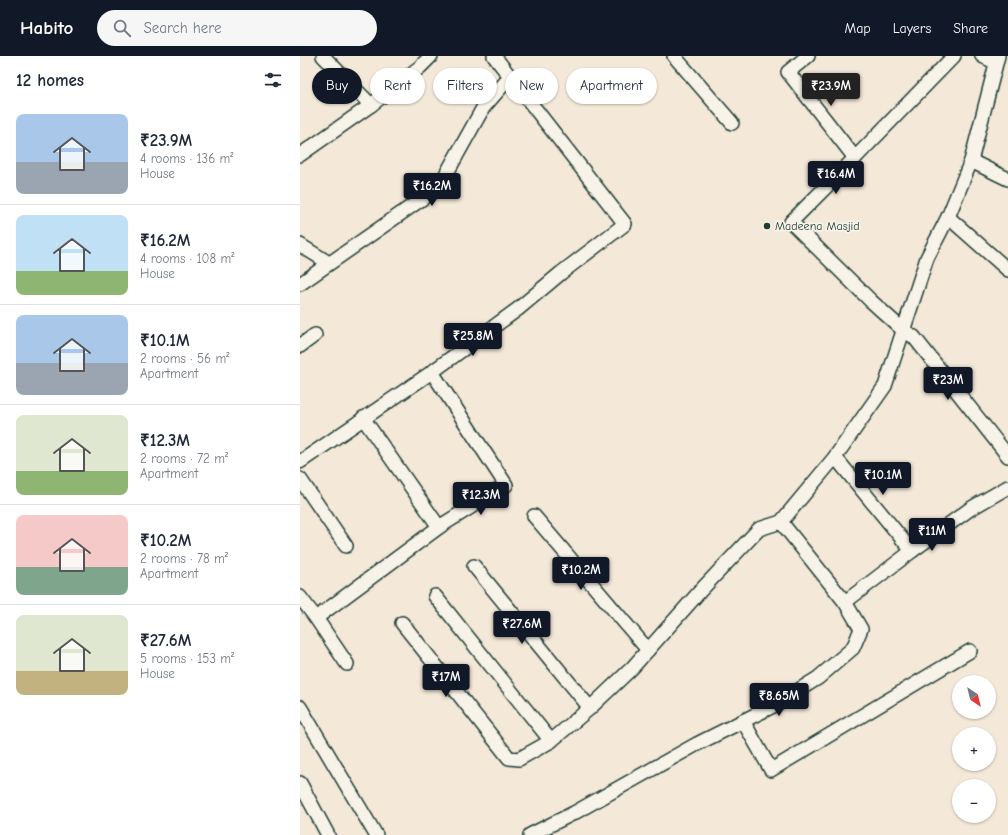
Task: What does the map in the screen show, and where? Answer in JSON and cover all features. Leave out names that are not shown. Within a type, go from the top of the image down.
[{"type":"street","points":[[323,56],[371,106]]},
{"type":"street","points":[[300,155],[371,106],[420,67],[431,56]]},
{"type":"street","points":[[494,56],[505,71]]},
{"type":"street","points":[[674,56],[732,123]]},
{"type":"street","points":[[808,56],[793,60],[788,72],[855,158]]},
{"type":"street","points":[[954,56],[791,222],[871,301],[903,330],[914,337],[1008,456]]},
{"type":"street","points":[[402,623],[509,758],[519,759],[551,741],[590,708],[632,668],[759,528],[781,522],[835,457],[886,386],[927,258],[948,216],[971,161],[996,59],[982,56]]},
{"type":"street","points":[[300,284],[439,187],[483,108],[505,84]]},
{"type":"street","points":[[300,462],[432,372],[518,309],[561,273],[625,224],[530,104]]},
{"type":"street","points":[[971,161],[1008,179]]},
{"type":"street","points":[[948,216],[1008,270]]},
{"type":"street","points":[[300,245],[329,263]]},
{"type":"street","points":[[300,346],[315,336]]},
{"type":"street","points":[[316,618],[439,528],[506,485],[432,372]]},
{"type":"street","points":[[363,418],[439,528]]},
{"type":"street","points":[[835,457],[912,551]]},
{"type":"street","points":[[300,479],[346,546]]},
{"type":"street","points":[[845,602],[970,509],[1008,487]]},
{"type":"street","points":[[534,516],[648,650]]},
{"type":"street","points":[[530,835],[574,814],[697,744],[773,706],[818,678],[853,648],[861,629],[845,602],[781,522]]},
{"type":"street","points":[[474,566],[590,708]]},
{"type":"street","points":[[435,596],[551,741]]},
{"type":"street","points":[[300,597],[347,664]]},
{"type":"street","points":[[743,721],[771,770],[970,650]]},
{"type":"street","points":[[300,707],[376,835]]},
{"type":"street","points":[[300,783],[328,835]]},
{"type":"place","name":"Madeena Masjid","points":[[767,226]]}]
